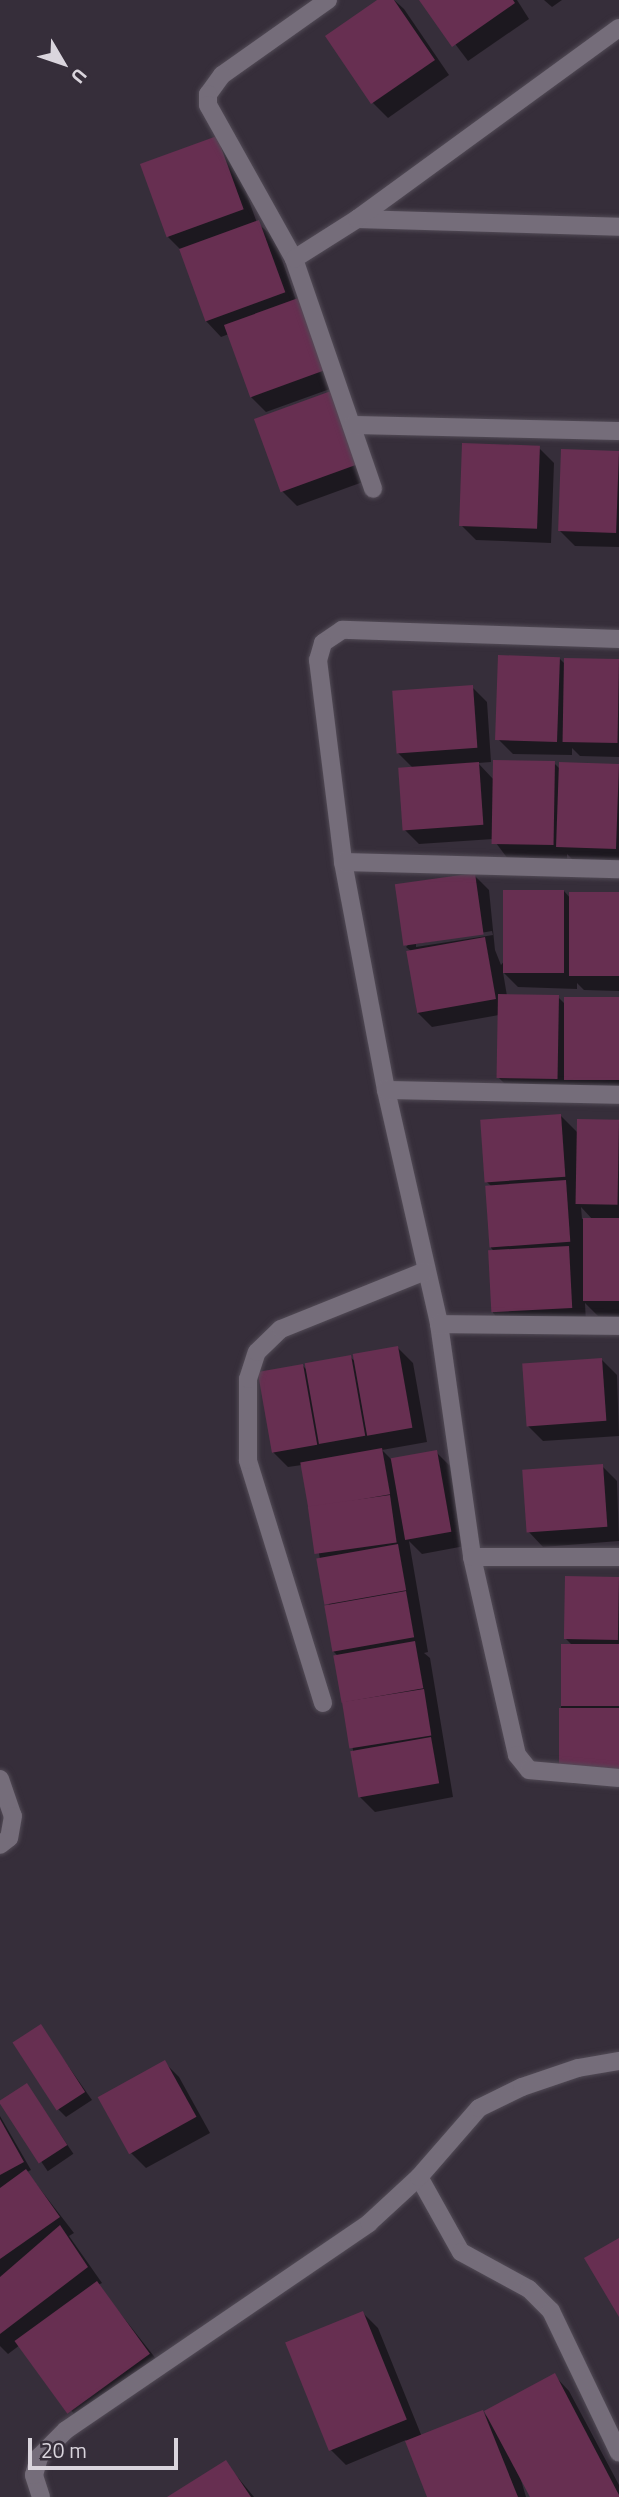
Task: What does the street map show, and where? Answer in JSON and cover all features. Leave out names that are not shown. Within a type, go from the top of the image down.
[{"type":"street","points":[[328,0],[231,68],[208,94],[214,119],[294,259],[354,425],[373,489]]},
{"type":"street","points":[[294,259],[358,219],[619,28]]},
{"type":"street","points":[[358,219],[619,227]]},
{"type":"street","points":[[354,425],[619,430]]},
{"type":"street","points":[[619,639],[342,630],[328,638],[318,660],[343,862],[386,1090],[439,1324],[471,1557],[521,1763],[537,1771],[619,1778]]},
{"type":"street","points":[[343,862],[619,869]]},
{"type":"street","points":[[386,1090],[619,1096]]},
{"type":"street","points":[[323,1703],[248,1460],[248,1379],[257,1352],[281,1328],[425,1270]]},
{"type":"street","points":[[439,1324],[619,1325]]},
{"type":"street","points":[[471,1557],[619,1557]]},
{"type":"street","points":[[0,1779],[13,1816],[9,1838],[0,1845]]},
{"type":"street","points":[[41,2497],[34,2474],[39,2457],[66,2430],[369,2223],[419,2176],[479,2108],[522,2087],[578,2068],[619,2061]]},
{"type":"street","points":[[419,2176],[461,2252],[529,2289],[551,2311],[619,2453]]},
{"type":"building","points":[[377,0],[394,0],[435,60],[371,104],[325,36]]},
{"type":"building","points":[[419,0],[513,0],[515,3],[452,47]]},
{"type":"building","points":[[217,136],[244,209],[167,237],[140,164]]},
{"type":"building","points":[[259,220],[285,292],[205,321],[179,249]]},
{"type":"building","points":[[301,297],[327,369],[250,397],[224,325]]},
{"type":"building","points":[[331,391],[358,464],[281,492],[254,419]]},
{"type":"building","points":[[462,443],[540,446],[537,529],[459,526]]},
{"type":"building","points":[[561,449],[619,451],[616,533],[558,531]]},
{"type":"building","points":[[498,655],[560,657],[557,742],[495,740]]},
{"type":"building","points":[[564,658],[619,659],[618,743],[563,742]]},
{"type":"building","points":[[473,685],[477,748],[397,753],[392,691]]},
{"type":"building","points":[[493,760],[555,761],[554,845],[492,844]]},
{"type":"building","points":[[479,762],[483,825],[403,830],[398,768]]},
{"type":"building","points":[[559,762],[619,764],[616,849],[556,847]]},
{"type":"building","points":[[475,873],[484,934],[403,946],[395,884]]},
{"type":"building","points":[[503,890],[564,890],[564,973],[503,973]]},
{"type":"building","points":[[569,892],[619,892],[619,976],[569,976]]},
{"type":"building","points":[[485,937],[496,999],[417,1013],[406,951]]},
{"type":"building","points":[[498,994],[559,995],[558,1079],[497,1078]]},
{"type":"building","points":[[564,997],[619,997],[619,1080],[564,1080]]},
{"type":"building","points":[[561,1114],[565,1177],[485,1182],[480,1120]]},
{"type":"building","points":[[577,1119],[619,1120],[618,1205],[576,1204]]},
{"type":"building","points":[[566,1180],[570,1242],[490,1247],[485,1186]]},
{"type":"building","points":[[583,1218],[619,1218],[619,1301],[583,1301]]},
{"type":"building","points":[[569,1246],[572,1308],[491,1312],[488,1250]]},
{"type":"building","points":[[398,1346],[412,1428],[367,1436],[353,1354]]},
{"type":"building","points":[[351,1355],[365,1436],[319,1444],[305,1363]]},
{"type":"building","points":[[602,1358],[606,1421],[527,1426],[522,1364]]},
{"type":"building","points":[[303,1364],[317,1445],[272,1453],[258,1372]]},
{"type":"building","points":[[382,1448],[390,1494],[308,1509],[300,1462]]},
{"type":"building","points":[[437,1450],[451,1532],[405,1540],[391,1458]]},
{"type":"building","points":[[603,1464],[607,1527],[527,1532],[522,1470]]},
{"type":"building","points":[[390,1495],[397,1543],[314,1554],[308,1507]]},
{"type":"building","points":[[398,1544],[406,1590],[324,1605],[316,1558]]},
{"type":"building","points":[[565,1576],[619,1577],[618,1640],[564,1639]]},
{"type":"building","points":[[406,1591],[414,1637],[332,1652],[324,1605]]},
{"type":"building","points":[[415,1641],[423,1688],[342,1703],[333,1655]]},
{"type":"building","points":[[561,1644],[619,1644],[619,1706],[561,1706]]},
{"type":"building","points":[[424,1689],[431,1735],[349,1748],[342,1702]]},
{"type":"building","points":[[559,1708],[619,1708],[619,1770],[559,1770]]},
{"type":"building","points":[[431,1737],[439,1783],[358,1798],[350,1751]]},
{"type":"building","points":[[41,2024],[85,2092],[57,2110],[12,2043]]},
{"type":"building","points":[[165,2060],[197,2117],[129,2154],[98,2097]]},
{"type":"building","points":[[27,2083],[67,2145],[39,2164],[0,2104],[0,2101]]},
{"type":"building","points":[[0,2119],[24,2162],[0,2175]]},
{"type":"building","points":[[26,2169],[60,2217],[0,2259],[0,2188]]},
{"type":"building","points":[[60,2225],[88,2267],[0,2334],[0,2277]]},
{"type":"building","points":[[619,2238],[619,2317],[584,2258]]},
{"type":"building","points":[[97,2281],[150,2354],[67,2414],[14,2341]]},
{"type":"building","points":[[363,2311],[407,2419],[329,2451],[285,2342]]},
{"type":"building","points":[[555,2373],[619,2497],[530,2497],[484,2411]]},
{"type":"building","points":[[483,2410],[518,2497],[427,2497],[405,2441]]},
{"type":"building","points":[[226,2460],[251,2497],[167,2497]]}]
